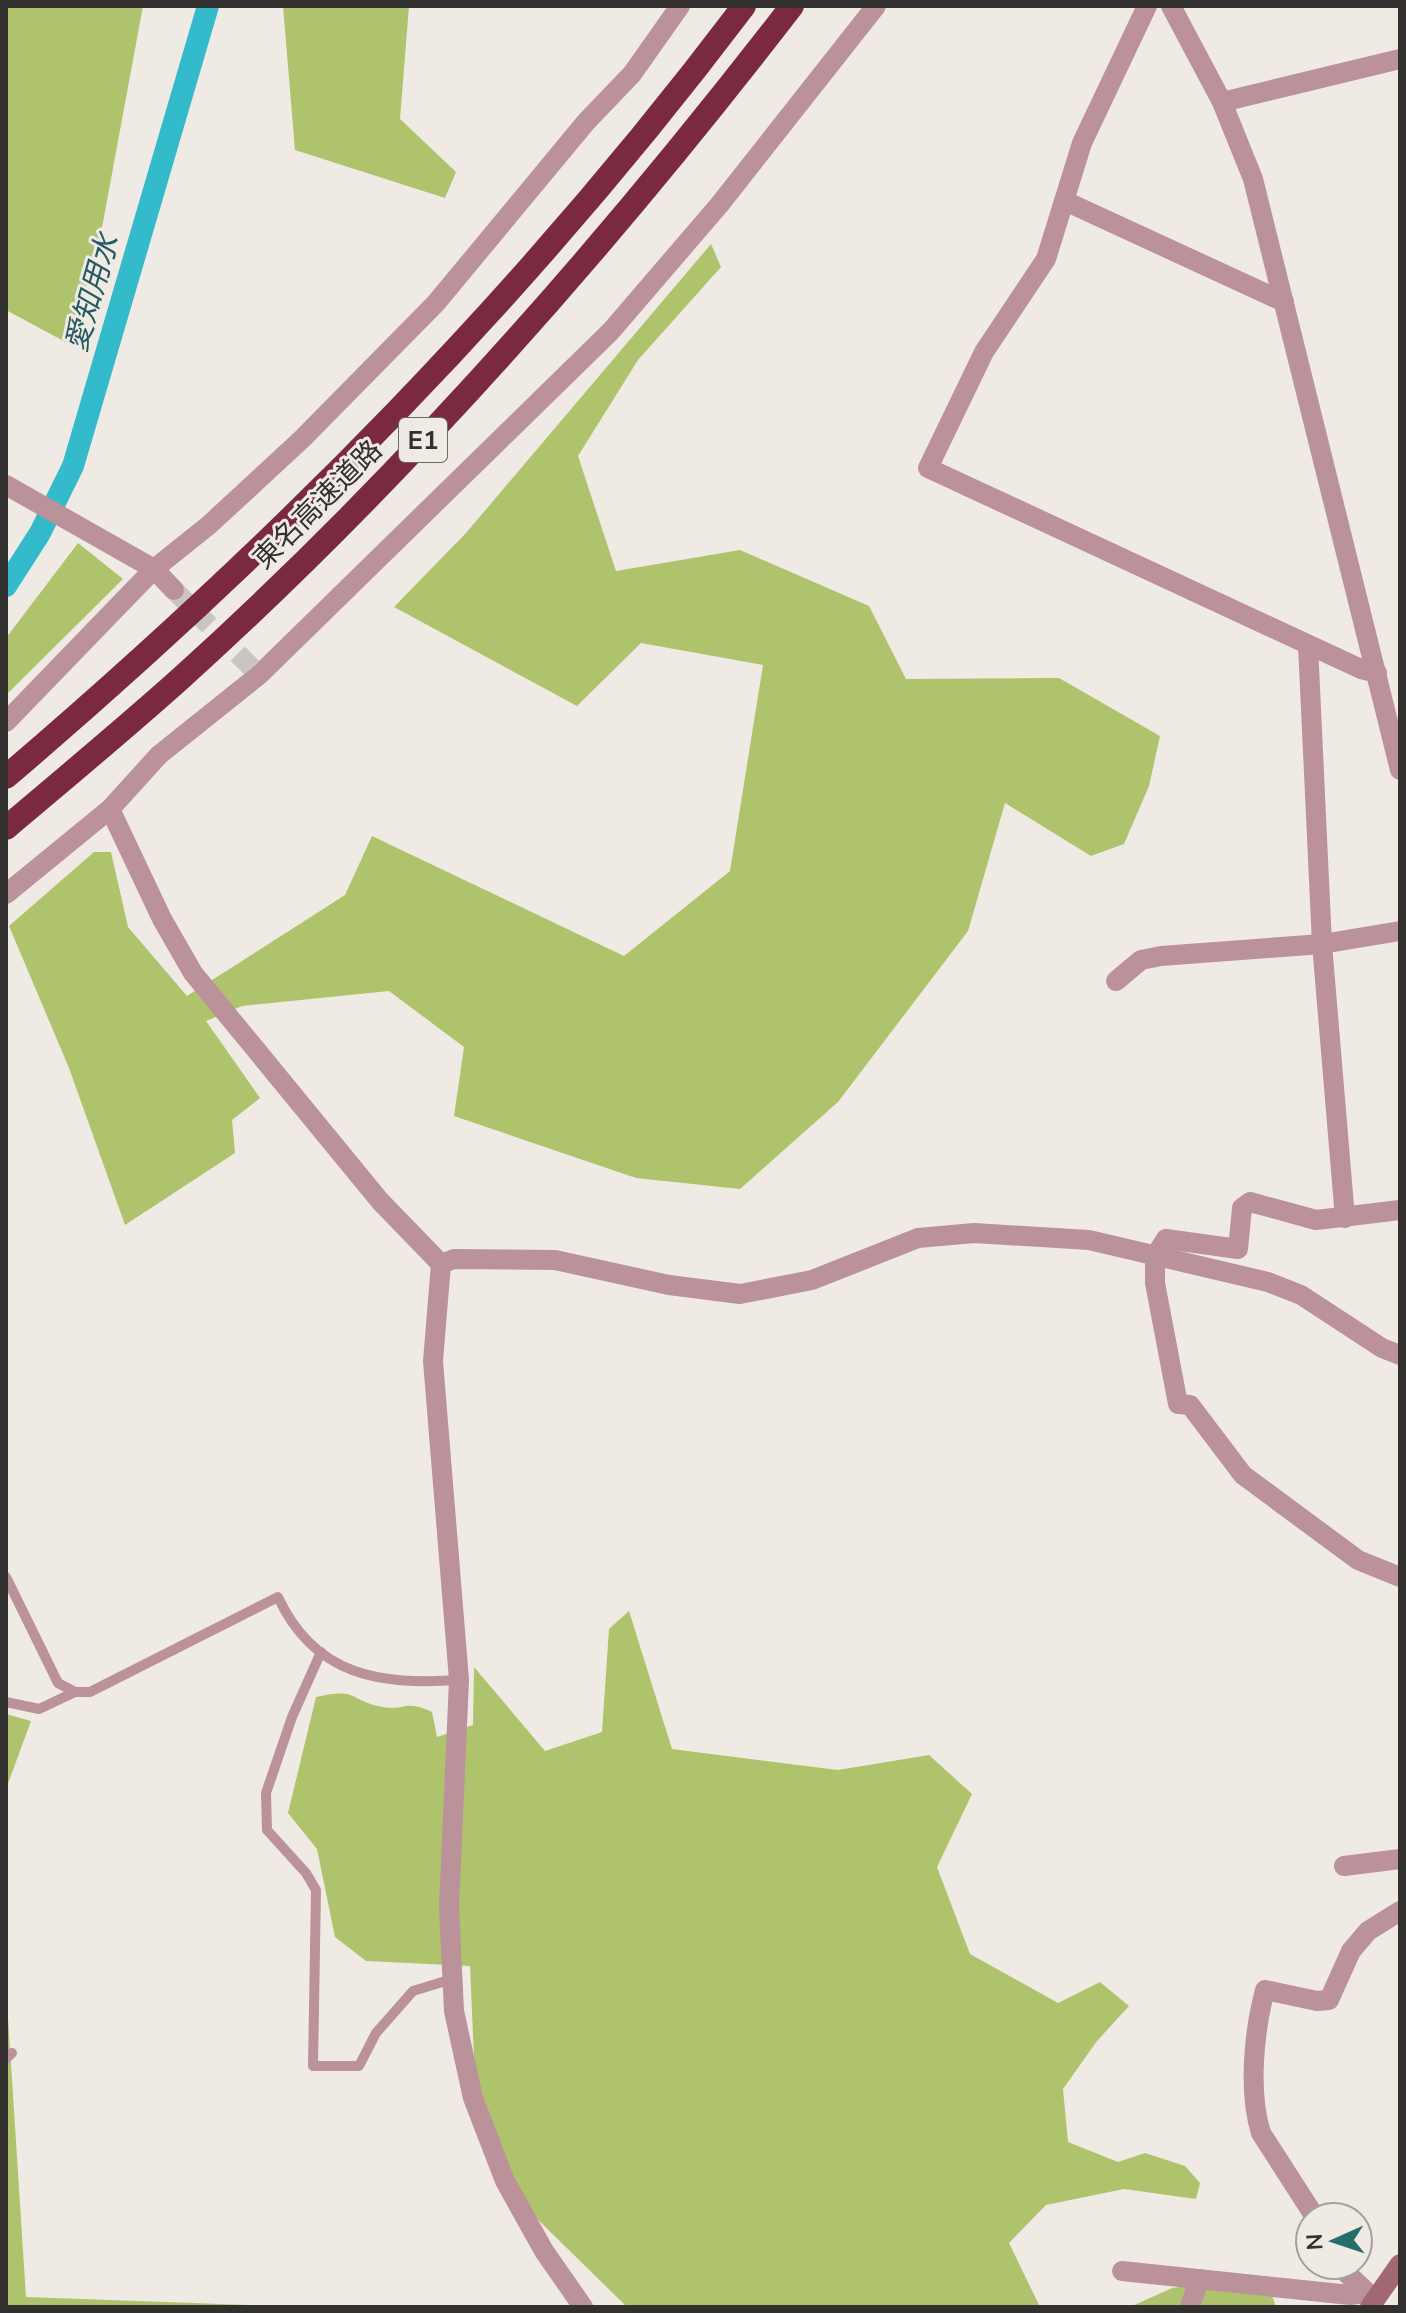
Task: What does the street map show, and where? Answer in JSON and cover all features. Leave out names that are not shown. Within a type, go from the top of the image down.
[{"type":"highway","name":"東名高速道路","points":[[6,777],[147,657],[303,507],[448,361],[638,145],[744,6]]},
{"type":"highway","name":"東名高速道路","points":[[6,828],[214,647],[325,540],[487,372],[664,170],[792,6]]},
{"type":"main road","points":[[1371,2300],[1400,2264]]},
{"type":"street","points":[[6,722],[154,569],[209,525],[302,439],[436,303],[586,122],[632,74],[680,6]]},
{"type":"street","points":[[6,894],[110,809],[159,755],[259,675],[611,331],[711,215],[876,6]]},
{"type":"street","points":[[1147,6],[1082,143],[1046,259],[984,352],[928,468],[1308,645],[1377,673]]},
{"type":"street","points":[[1171,6],[1222,102],[1253,179],[1400,770]]},
{"type":"street","points":[[1222,102],[1400,59]]},
{"type":"street","points":[[1065,201],[1284,302]]},
{"type":"street","points":[[6,485],[154,569],[174,590]]},
{"type":"street","points":[[1308,645],[1322,944],[1345,1218]]},
{"type":"street","points":[[110,809],[162,919],[193,973],[380,1201],[441,1264],[433,1361],[459,1680],[449,1907],[452,1979],[460,2052],[485,2135],[505,2181],[544,2251],[583,2307]]},
{"type":"street","points":[[1116,981],[1141,960],[1161,956],[1322,944],[1400,931]]},
{"type":"street","points":[[1400,1210],[1316,1220],[1250,1202],[1242,1208],[1238,1249],[1166,1239],[1155,1256],[1162,1328],[1178,1404],[1190,1405],[1243,1475],[1358,1560],[1400,1577]]},
{"type":"street","points":[[441,1264],[454,1259],[555,1260],[669,1285],[740,1294],[812,1280],[918,1238],[974,1233],[1089,1240],[1301,1295],[1382,1348],[1400,1355]]},
{"type":"street","points":[[1344,1866],[1400,1859]]},
{"type":"street","points":[[1305,2201],[1261,2133],[1256,2118],[1254,2053],[1265,1990],[1317,2001],[1329,2000],[1351,1951],[1368,1931],[1400,1911]]},
{"type":"street","points":[[1122,2271],[1350,2295],[1371,2300]]},
{"type":"street","points":[[1190,2307],[1199,2279]]},
{"type":"street","points":[[1353,2281],[1371,2300]]},
{"type":"lane","points":[[6,1577],[58,1683],[75,1692]]},
{"type":"lane","points":[[6,1702],[39,1709],[75,1692],[90,1692],[278,1597],[289,1621],[321,1652],[340,1664],[386,1681],[459,1680]]},
{"type":"lane","points":[[321,1652],[292,1717],[266,1793],[267,1830],[306,1873],[316,1890],[313,2066],[359,2066],[376,2033],[413,1991],[452,1979]]},
{"type":"green space","points":[[6,6],[143,6],[101,233],[71,345],[6,310]]},
{"type":"green space","points":[[283,6],[409,6],[400,119],[456,172],[445,198],[295,150]]},
{"type":"green space","points":[[711,244],[721,267],[638,360],[578,456],[616,571],[740,550],[869,606],[906,679],[1059,678],[1160,736],[1149,786],[1124,844],[1091,856],[1005,803],[968,931],[838,1102],[740,1189],[636,1178],[454,1116],[464,1047],[389,991],[242,1006],[206,1021],[260,1098],[232,1120],[235,1153],[125,1225],[69,1068],[9,926],[94,852],[111,852],[128,927],[187,996],[345,895],[372,836],[624,956],[730,871],[763,665],[641,643],[577,706],[394,607],[466,533]]},
{"type":"green space","points":[[78,543],[123,579],[6,695],[6,638]]},
{"type":"green space","points":[[629,1611],[672,1749],[838,1770],[929,1755],[972,1794],[937,1867],[970,1954],[1058,2003],[1100,1982],[1129,2006],[1097,2041],[1063,2089],[1068,2142],[1118,2162],[1145,2153],[1185,2166],[1200,2183],[1196,2199],[1124,2189],[1046,2205],[1009,2243],[1040,2307],[627,2307],[522,2204],[482,2139],[470,1966],[366,1961],[335,1937],[317,1849],[288,1813],[316,1697],[347,1694],[383,1707],[423,1708],[432,1712],[437,1737],[473,1725],[474,1667],[545,1751],[602,1732],[609,1629]]},
{"type":"green space","points":[[6,1714],[31,1721],[6,1789]]},
{"type":"green space","points":[[6,1986],[26,2297],[308,2307],[6,2307]]},
{"type":"green space","points":[[1265,2276],[1276,2307],[1130,2307],[1172,2288]]},
{"type":"waterway","name":"愛知用水","points":[[6,586],[40,533],[73,466],[208,6]]},
{"type":"tunnel","points":[[174,590],[259,675]]}]
